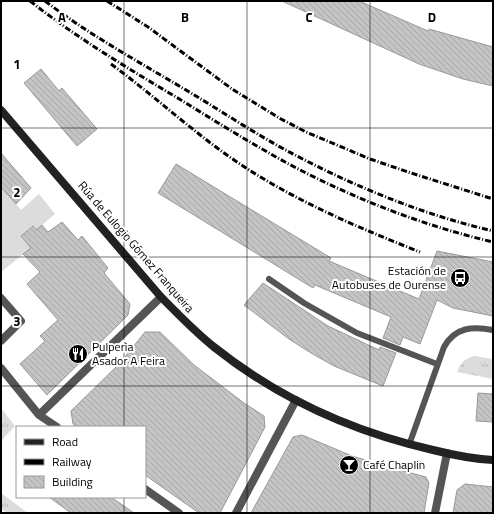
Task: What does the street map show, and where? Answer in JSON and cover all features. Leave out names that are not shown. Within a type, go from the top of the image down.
[{"type":"main road","name":"Rúa de Eulogio Gómez Franqueira","points":[[1,110],[161,297],[213,346],[247,371],[296,400],[329,417],[360,429],[409,445],[446,453],[493,460]]},
{"type":"street","points":[[39,415],[161,297]]},
{"type":"street","points":[[1,298],[21,321],[1,341]]},
{"type":"street","points":[[1,368],[39,415],[56,426]]},
{"type":"street","points":[[236,513],[296,400]]},
{"type":"street","points":[[435,513],[446,453]]},
{"type":"street","points":[[146,490],[179,513]]},
{"type":"lane","points":[[269,279],[304,303],[357,333],[437,364]]},
{"type":"lane","points":[[409,445],[437,364],[447,341],[453,335],[463,330],[474,328],[493,330]]},
{"type":"green space","points":[[1,187],[21,210],[39,194],[55,214],[36,230],[32,226],[21,236],[31,248],[1,272]]},
{"type":"green space","points":[[475,356],[493,359],[493,379],[457,372],[460,365],[464,361]]},
{"type":"green space","points":[[1,408],[15,426],[1,441]]},
{"type":"green space","points":[[1,493],[28,513],[7,513],[1,509]]},
{"type":"building","points":[[282,1],[359,1],[428,31],[429,29],[493,47],[493,86],[463,79],[419,64]]},
{"type":"building","points":[[41,69],[59,91],[62,88],[97,129],[77,146],[24,83]]},
{"type":"building","points":[[1,153],[31,188],[16,204],[1,187]]},
{"type":"building","points":[[176,164],[331,258],[329,261],[419,299],[437,251],[493,262],[493,316],[453,308],[437,300],[420,344],[403,337],[400,345],[383,338],[391,317],[315,285],[313,288],[158,193]]},
{"type":"building","points":[[62,222],[78,240],[82,236],[108,268],[104,273],[130,304],[128,315],[47,395],[20,364],[45,341],[40,336],[58,320],[27,284],[40,272],[23,254],[31,248],[21,236],[33,226],[36,230],[42,225],[48,232]]},
{"type":"building","points":[[263,283],[328,326],[379,350],[380,347],[396,353],[383,386],[334,366],[311,353],[289,339],[244,305]]},
{"type":"building","points":[[145,332],[160,332],[194,365],[244,403],[264,416],[265,427],[220,513],[199,513],[146,476],[146,426],[76,426],[73,424],[71,411],[120,363]]},
{"type":"building","points":[[478,393],[493,394],[493,422],[476,421]]},
{"type":"building","points":[[302,435],[352,456],[426,477],[429,483],[424,513],[251,513],[293,437]]},
{"type":"building","points":[[465,484],[493,487],[493,513],[453,513],[457,490]]},
{"type":"building","points":[[50,498],[112,498],[134,513],[71,513]]},
{"type":"railway","points":[[30,1],[66,28],[123,65],[236,134],[295,167],[349,194],[406,216],[464,235],[493,242]]},
{"type":"railway","points":[[45,1],[62,14],[116,49],[259,135],[307,161],[385,197],[439,216],[493,231]]},
{"type":"railway","points":[[107,1],[148,27],[232,89],[281,119],[306,132],[370,159],[493,199]]},
{"type":"railway","points":[[111,64],[209,142],[264,179],[329,214],[420,252]]},
{"type":"place","name":"Estación de Autobuses de Ourense","points":[[460,278]]},
{"type":"place","name":"Pulperìa Asador A Feira","points":[[78,354]]},
{"type":"place","name":"Café Chaplin","points":[[349,465]]}]
